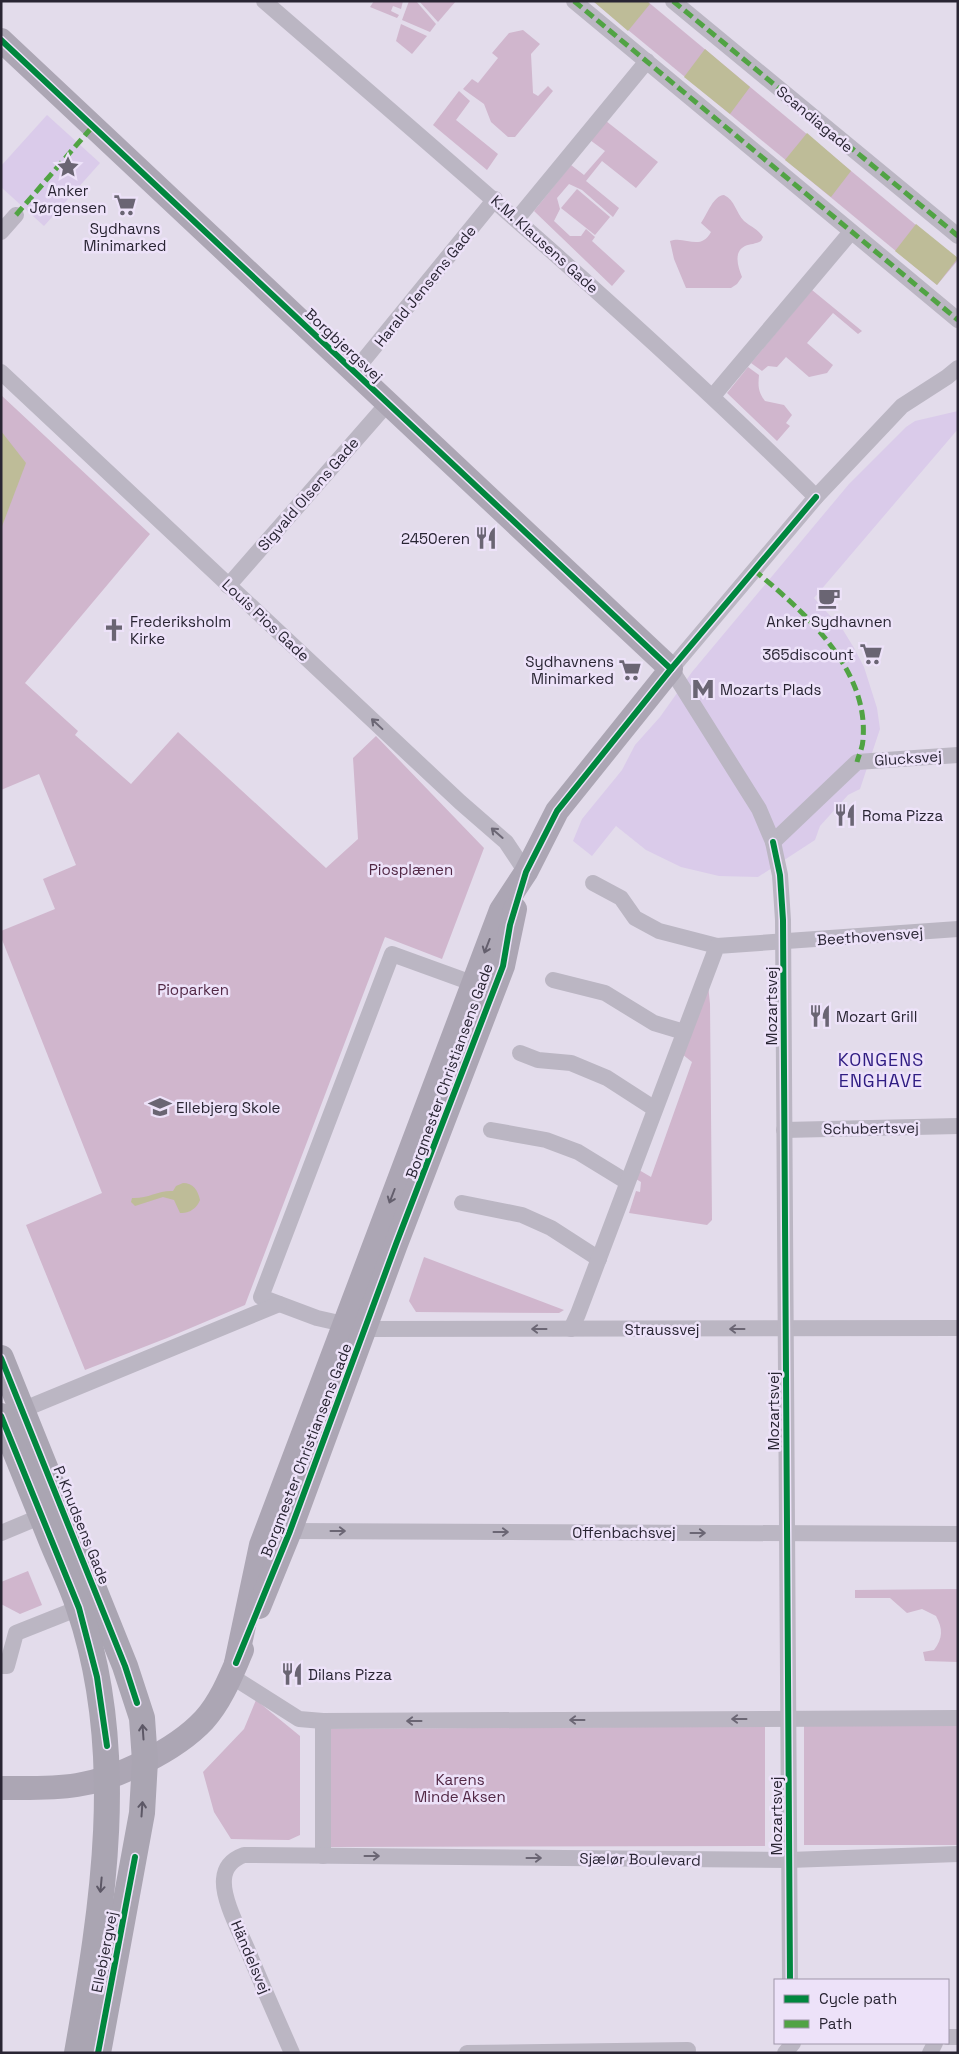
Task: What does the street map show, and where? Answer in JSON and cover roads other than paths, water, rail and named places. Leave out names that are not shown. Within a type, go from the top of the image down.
[{"type":"main road","name":"P. Knudsens Gade","points":[[1,1358],[7,1419],[42,1516],[79,1608],[97,1677],[106,1733],[108,1779]]},
{"type":"main road","name":"P. Knudsens Gade","points":[[7,1419],[125,1666],[142,1718],[145,1761]]},
{"type":"main road","name":"Ellebjergvej","points":[[98,2053],[141,1825],[145,1761]]},
{"type":"main road","name":"Ellebjergvej","points":[[77,2053],[88,1992],[100,1900],[108,1779]]},
{"type":"street","name":"K.M. Klausens Gade","points":[[264,1],[518,219],[713,396],[816,497]]},
{"type":"street","points":[[574,1],[958,320]]},
{"type":"street","name":"Scandiagade","points":[[673,1],[958,236]]},
{"type":"street","name":"Borgbjergsvej","points":[[1,40],[671,669]]},
{"type":"street","points":[[518,219],[647,61]]},
{"type":"street","name":"Harald Jensens Gade","points":[[354,372],[495,199]]},
{"type":"street","points":[[1,232],[16,214]]},
{"type":"street","points":[[713,396],[851,232]]},
{"type":"street","name":"Borgmester Christiansens Gade","points":[[234,1669],[261,1545],[355,1327],[483,987],[501,910],[526,872],[557,810],[671,669],[816,497],[902,406],[958,368]]},
{"type":"street","name":"Louis Pios Gade","points":[[1,372],[460,802],[506,842],[526,872]]},
{"type":"street","name":"Sigvald Olsens Gade","points":[[228,586],[388,403]]},
{"type":"street","points":[[671,669],[758,809],[773,842]]},
{"type":"street","name":"Glucksvej","points":[[773,842],[857,762],[958,755]]},
{"type":"street","name":"Mozartsvej","points":[[773,842],[780,875],[783,942],[790,1979]]},
{"type":"street","name":"Beethovensvej","points":[[593,883],[621,898],[635,918],[659,931],[717,946],[958,930]]},
{"type":"street","points":[[571,1329],[717,946]]},
{"type":"street","name":"Borgmester Christiansens Gade","points":[[355,1327],[317,1318],[262,1298],[392,954],[483,987]]},
{"type":"street","points":[[553,980],[605,993],[654,1023],[684,1032]]},
{"type":"street","points":[[520,1053],[538,1060],[571,1063],[607,1078],[655,1109]]},
{"type":"street","name":"Schubertsvej","points":[[784,1130],[958,1126]]},
{"type":"street","points":[[491,1130],[546,1140],[570,1149],[627,1182]]},
{"type":"street","points":[[462,1203],[522,1215],[552,1228],[599,1259]]},
{"type":"street","points":[[7,1419],[279,1304]]},
{"type":"street","name":"Borgmester Christiansens Gade","points":[[108,1779],[145,1761],[182,1738],[204,1720],[234,1669],[290,1531],[355,1327]]},
{"type":"street","name":"Straussvej","points":[[355,1327],[571,1329],[958,1328]]},
{"type":"street","points":[[1,1533],[42,1516]]},
{"type":"street","name":"Offenbachsvej","points":[[290,1531],[958,1534]]},
{"type":"street","points":[[1,1666],[7,1666],[16,1633],[79,1608]]},
{"type":"street","points":[[234,1669],[299,1720],[958,1718]]},
{"type":"street","points":[[323,1721],[323,1856]]},
{"type":"street","points":[[1,1788],[57,1787],[108,1779]]},
{"type":"street","name":"Sjælør Boulevard","points":[[233,1860],[244,1855],[789,1860],[958,1854]]},
{"type":"street","name":"Händelsvej","points":[[233,1860],[227,1868],[224,1878],[224,1889],[234,1919],[292,2053]]},
{"type":"street","points":[[467,2053],[688,2050]]},
{"type":"place","name":"Anker Jørgensen","points":[[68,167]]},
{"type":"place","name":"Sydhavns Minimarked","points":[[125,205]]},
{"type":"place","name":"2450eren","points":[[486,538]]},
{"type":"place","name":"Anker Sydhavnen","points":[[829,598]]},
{"type":"place","name":"Frederiksholm Kirke","points":[[114,630]]},
{"type":"place","name":"365discount","points":[[871,654]]},
{"type":"place","name":"Sydhavnens Minimarked","points":[[630,670]]},
{"type":"place","name":"Mozarts Plads","points":[[703,689]]},
{"type":"place","name":"Roma Pizza","points":[[845,815]]},
{"type":"place","name":"Mozart Grill","points":[[820,1016]]},
{"type":"place","name":"Ellebjerg Skole","points":[[160,1107]]},
{"type":"place","name":"Dilans Pizza","points":[[292,1674]]},
{"type":"district","name":"KONGENS ENGHAVE","points":[[881,1069]]},
{"type":"park label","name":"Piosplænen","points":[[411,869]]},
{"type":"park label","name":"Pioparken","points":[[193,989]]},
{"type":"park label","name":"Karens Minde Aksen","points":[[460,1788]]}]
